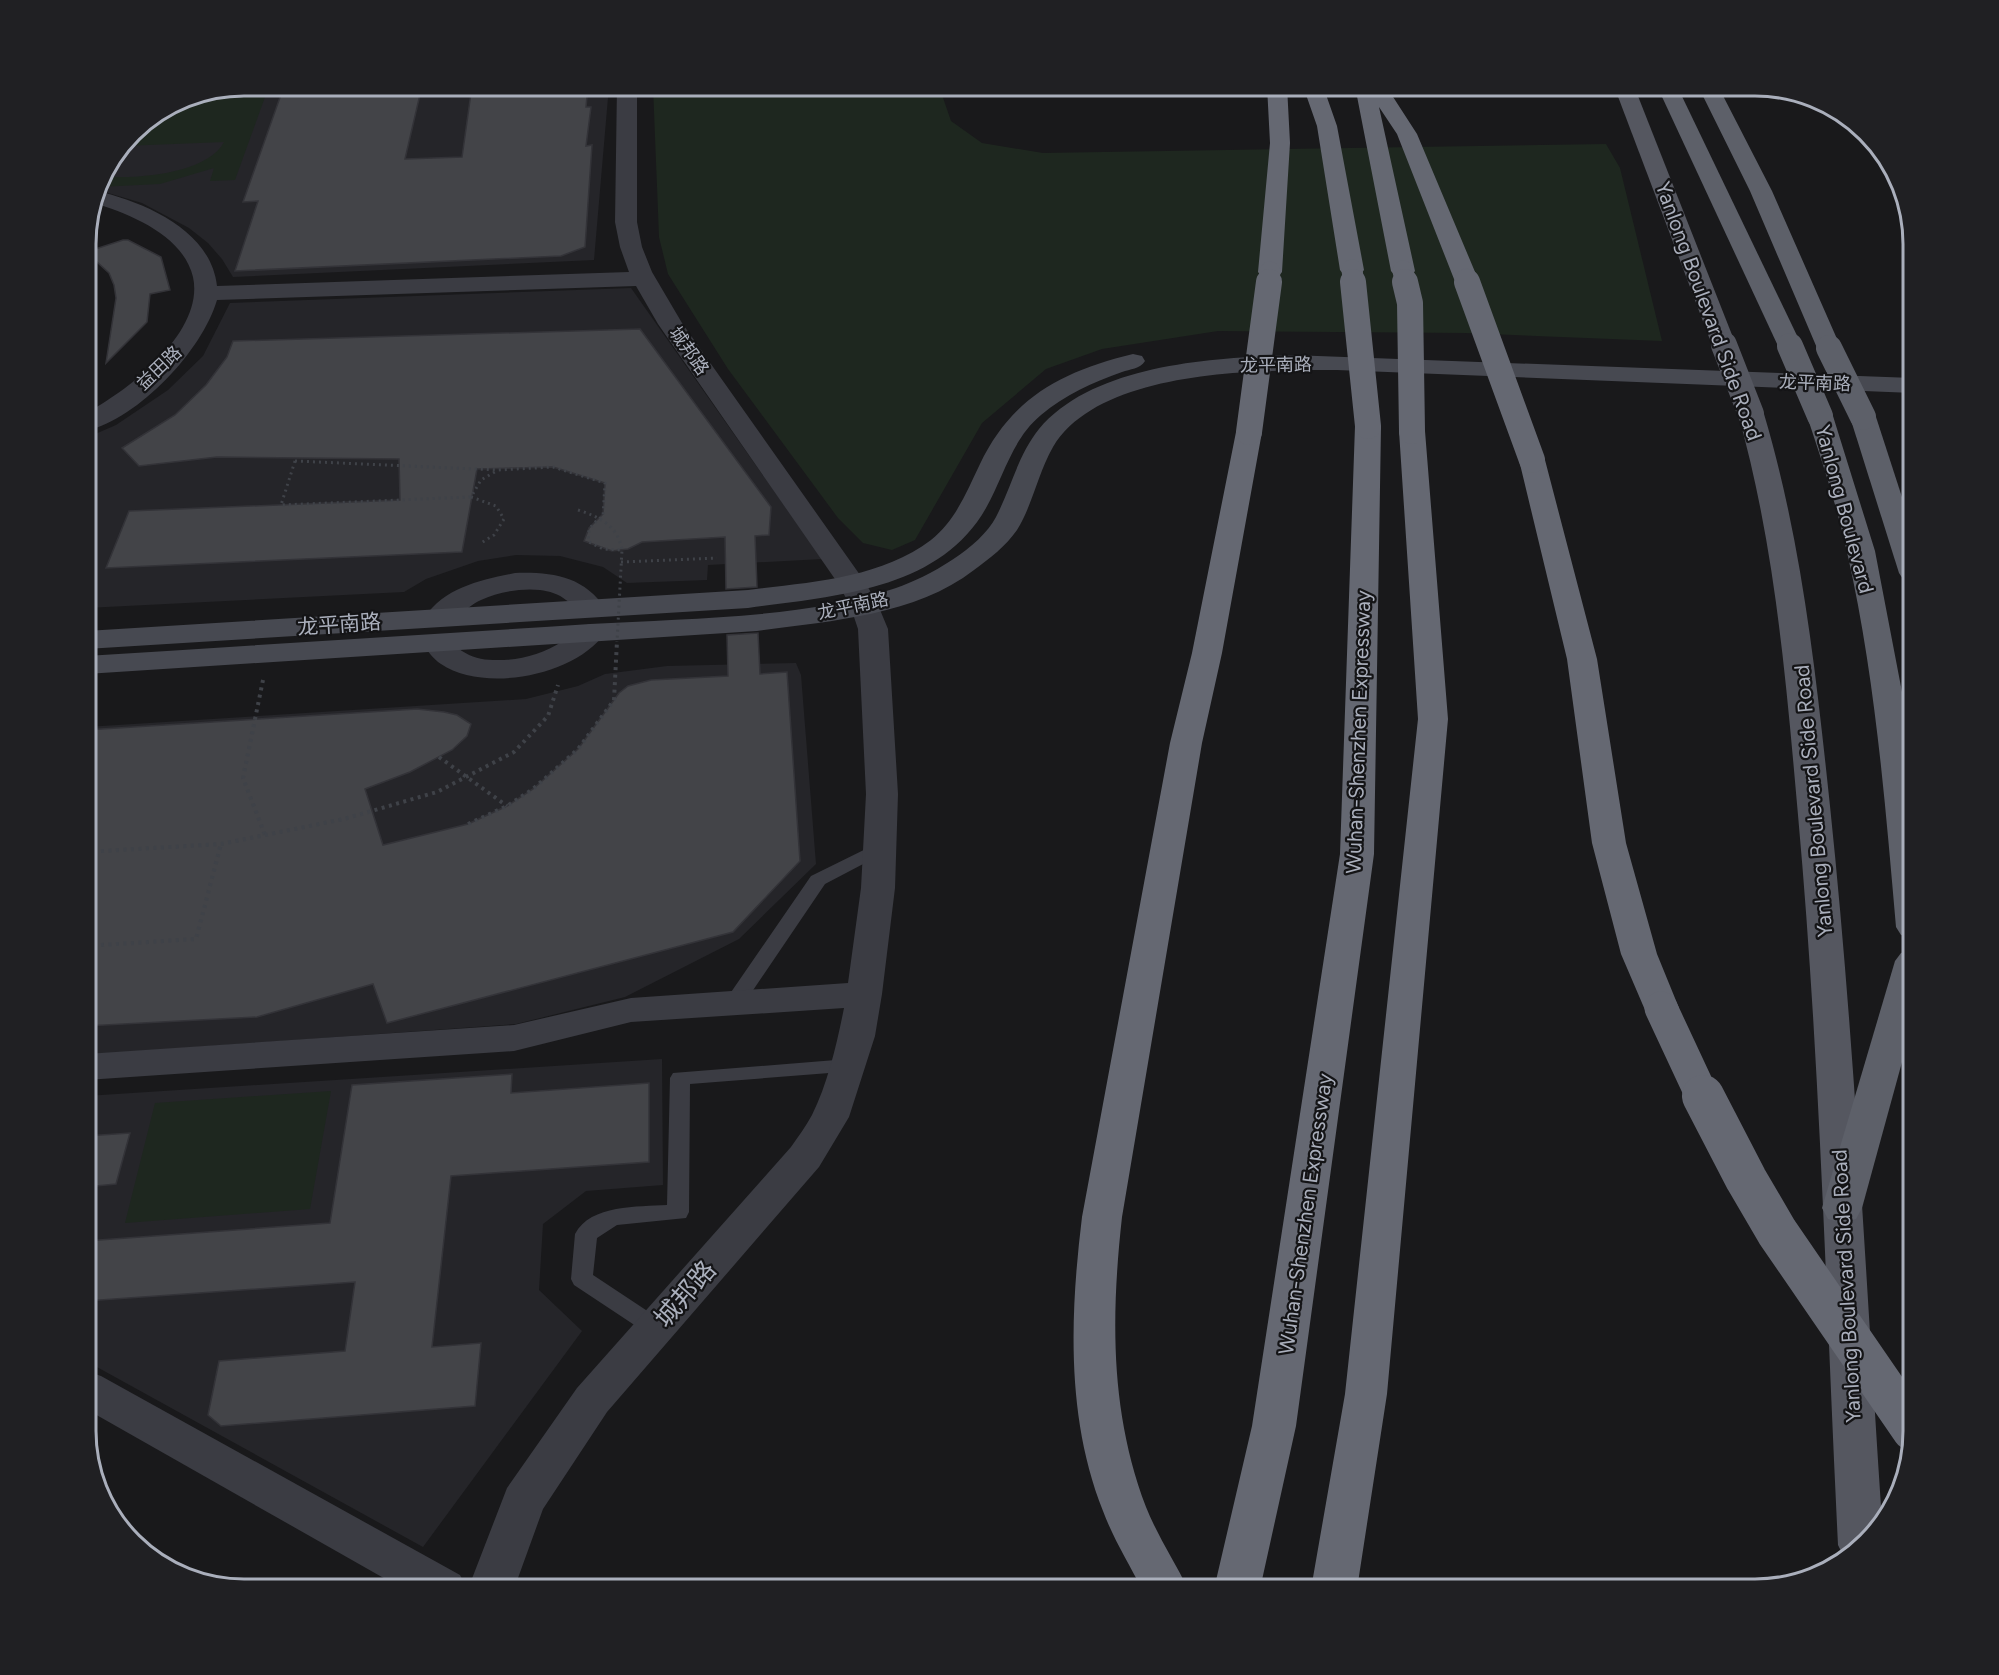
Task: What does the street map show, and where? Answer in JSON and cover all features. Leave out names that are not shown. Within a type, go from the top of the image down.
[{"type":"highway","points":[[1159,1579],[1125,1511],[1102,1435],[1094,1354],[1094,1286],[1104,1206],[1182,766],[1210,642],[1249,432],[1270,272],[1280,143],[1278,96]]},
{"type":"highway","name":"Wuhan-Shenzhen Expressway","points":[[1239,1579],[1274,1426],[1357,854],[1368,410],[1352,270],[1326,126],[1316,96]]},
{"type":"highway","points":[[1336,1579],[1366,1394],[1433,719],[1412,431],[1410,303],[1367,96]]},
{"type":"highway","points":[[1382,96],[1407,134],[1425,175],[1466,279],[1532,460],[1582,658],[1611,854],[1639,954],[1701,1097],[1760,1204],[1817,1293],[1903,1414]]},
{"type":"highway","name":"Yanlong Boulevard","points":[[1672,96],[1790,346],[1820,416],[1840,474],[1861,552],[1878,643],[1898,766],[1903,816]]},
{"type":"highway","name":"Yanlong Boulevard","points":[[1713,96],[1761,191],[1829,348],[1863,417],[1903,539]]},
{"type":"highway","points":[[1733,96],[1761,191]]},
{"type":"highway","points":[[1842,1209],[1903,999]]},
{"type":"main road","name":"Yanlong Boulevard Side Road","points":[[1628,96],[1751,414],[1768,477],[1797,636],[1824,910],[1860,1535]]},
{"type":"main road","name":"龙平南路","points":[[96,640],[438,630],[753,611],[842,611],[858,593],[941,546],[966,518],[1010,433],[1035,405],[1087,377],[1130,362],[1227,348],[1386,348],[1899,379]]},
{"type":"main road","name":"龙平南路","points":[[858,593],[922,590],[971,561],[1003,529],[1041,445],[1068,416],[1111,391],[1148,379],[1192,370],[1286,364],[1899,379]]},
{"type":"main road","name":"龙平南路","points":[[96,663],[438,630]]},
{"type":"street","name":"城邦路","points":[[494,1579],[524,1501],[592,1400],[806,1157],[830,1117],[857,1036],[878,888],[882,794],[873,629],[858,593],[670,324],[643,279],[631,247],[626,222],[627,96]]},
{"type":"street","points":[[103,199],[138,210],[191,248],[202,272],[206,293],[643,279]]},
{"type":"street","name":"益田路","points":[[97,418],[146,384],[178,355],[195,326],[207,297],[206,293]]},
{"type":"street","points":[[438,630],[442,652],[460,663],[484,668],[512,669],[540,664],[565,655],[583,641],[590,621]]},
{"type":"street","points":[[96,1066],[514,1038],[631,1010],[864,994]]},
{"type":"street","points":[[96,1394],[425,1579]]},
{"type":"lane","points":[[734,1003],[818,880],[880,848]]},
{"type":"lane","points":[[656,1328],[582,1279],[586,1234],[612,1217],[678,1212],[680,1078],[848,1066]]},
{"type":"path","points":[[481,543],[494,536],[504,519],[502,511],[491,502],[471,497],[281,505],[295,461],[498,470],[553,467],[605,483],[603,516],[589,528],[587,537],[589,542],[596,547],[622,550]]},
{"type":"path","points":[[471,497],[481,479],[498,470]]},
{"type":"path","points":[[468,824],[507,806],[533,789],[578,748],[614,700],[622,541],[617,531],[592,514],[578,510]]},
{"type":"path","points":[[621,562],[717,558]]},
{"type":"path","points":[[263,678],[243,778],[265,835]]},
{"type":"path","points":[[96,851],[221,844],[344,819],[437,792],[514,752],[548,716],[560,681]]},
{"type":"path","points":[[439,757],[507,806]]},
{"type":"path","points":[[96,945],[196,939],[221,844]]},
{"type":"shaded area","points":[[244,96],[608,96],[594,260],[233,277],[222,259],[208,243],[189,228],[142,203],[106,192],[116,170],[139,139],[154,127],[188,107],[206,101]]},
{"type":"shaded area","points":[[265,96],[235,180],[210,181],[214,168],[160,184],[108,187],[112,177],[150,175],[186,168],[215,153],[224,142],[134,146],[154,127],[188,107],[225,97]]},
{"type":"shaded area","points":[[653,96],[942,96],[951,121],[982,143],[1043,153],[1606,144],[1620,168],[1662,341],[1465,333],[1218,331],[1102,349],[1046,369],[982,423],[915,540],[892,550],[863,543],[838,518],[728,369],[668,274],[659,237]]},
{"type":"shaded area","points":[[631,288],[822,559],[708,565],[707,580],[627,583],[603,567],[560,556],[516,555],[478,561],[426,579],[404,592],[96,607],[96,434],[116,425],[168,390],[203,356],[230,303]]},
{"type":"shaded area","points":[[796,663],[801,675],[816,864],[739,939],[625,997],[516,1024],[96,1054],[96,726],[526,699],[578,686],[605,674],[667,666]]},
{"type":"shaded area","points":[[662,1059],[663,1185],[586,1191],[543,1224],[539,1290],[582,1331],[423,1547],[96,1367],[96,1095]]},
{"type":"shaded area","points":[[331,1091],[310,1209],[125,1223],[155,1103]]},
{"type":"building","points":[[280,96],[420,96],[405,159],[462,157],[471,96],[587,96],[586,107],[591,107],[586,146],[592,145],[585,247],[561,256],[235,271],[258,201],[243,202]]},
{"type":"building","points":[[128,240],[161,257],[170,290],[150,294],[147,322],[106,363],[116,298],[109,273],[96,261],[96,249]]},
{"type":"building","points":[[640,329],[771,507],[769,535],[755,536],[757,587],[726,589],[725,537],[642,542],[628,549],[612,551],[584,541],[589,528],[603,514],[605,483],[553,467],[477,469],[462,552],[106,568],[129,511],[400,500],[399,459],[217,457],[139,466],[122,448],[175,415],[206,385],[227,357],[233,341]]},
{"type":"building","points":[[758,633],[760,674],[787,672],[800,861],[733,932],[387,1023],[373,984],[257,1017],[96,1025],[96,729],[417,709],[457,715],[471,724],[467,736],[452,750],[410,772],[365,789],[383,845],[468,824],[507,806],[533,789],[578,749],[619,693],[628,686],[651,680],[728,676],[727,635]]},
{"type":"building","points":[[512,1074],[511,1093],[649,1083],[649,1162],[451,1176],[432,1347],[481,1343],[475,1406],[221,1426],[208,1415],[219,1361],[345,1351],[355,1282],[96,1300],[96,1240],[330,1223],[352,1085]]},
{"type":"building","points":[[130,1133],[116,1184],[96,1186],[96,1135]]}]
